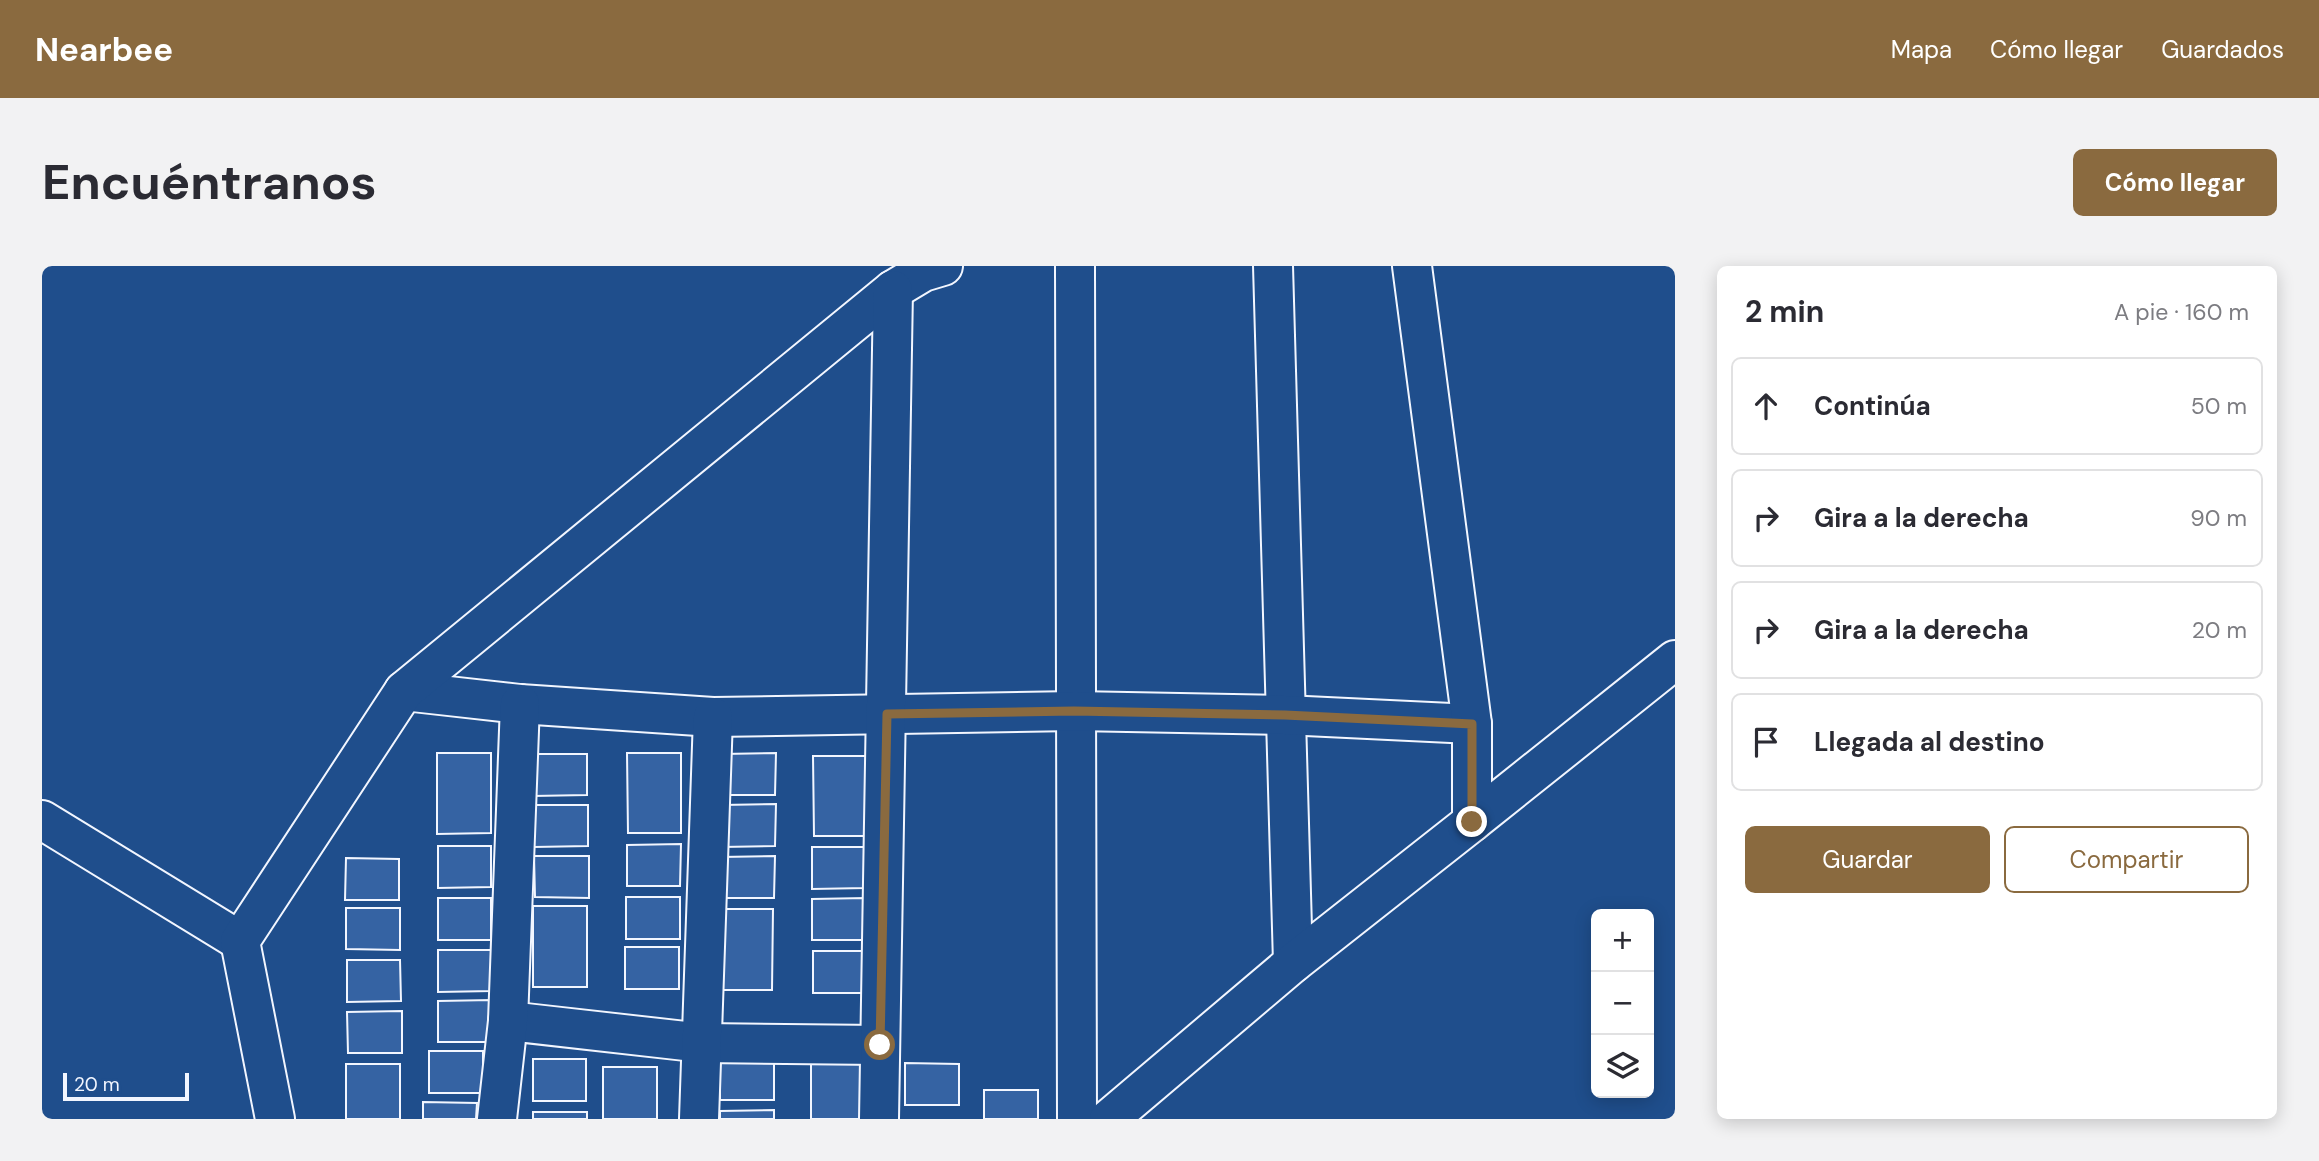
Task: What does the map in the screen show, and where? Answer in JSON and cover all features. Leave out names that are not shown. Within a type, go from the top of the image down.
[{"type":"street","points":[[276,1119],[240,941],[404,691],[893,290],[923,272],[943,266]]},
{"type":"street","points":[[1075,266],[1077,1119]]},
{"type":"street","points":[[1273,266],[1293,963]]},
{"type":"street","points":[[1412,266],[1472,724],[1472,822]]},
{"type":"street","points":[[879,1119],[893,290]]},
{"type":"street","points":[[1109,1119],[1293,963],[1675,660]]},
{"type":"street","points":[[404,691],[520,704],[713,717],[1074,711],[1285,715],[1472,724]]},
{"type":"street","points":[[497,1119],[508,1021],[520,704]]},
{"type":"street","points":[[699,1119],[713,717]]},
{"type":"street","points":[[42,820],[240,941]]},
{"type":"street","points":[[508,1021],[703,1043],[880,1045]]},
{"type":"building","points":[[437,753],[491,753],[491,833],[437,834]]},
{"type":"building","points":[[627,753],[681,753],[681,833],[628,833]]},
{"type":"building","points":[[776,753],[775,795],[722,795],[722,754]]},
{"type":"building","points":[[534,754],[587,754],[587,795],[533,796]]},
{"type":"building","points":[[813,756],[867,756],[867,836],[814,836]]},
{"type":"building","points":[[776,804],[775,846],[722,847],[722,805]]},
{"type":"building","points":[[534,805],[588,805],[588,846],[534,847]]},
{"type":"building","points":[[681,844],[680,886],[627,886],[627,845]]},
{"type":"building","points":[[438,846],[491,846],[491,887],[438,888]]},
{"type":"building","points":[[812,847],[866,847],[866,888],[812,889]]},
{"type":"building","points":[[534,856],[589,856],[589,898],[535,897]]},
{"type":"building","points":[[775,856],[774,898],[721,898],[721,857]]},
{"type":"building","points":[[346,858],[399,859],[399,900],[345,900]]},
{"type":"building","points":[[626,897],[680,897],[680,939],[626,939]]},
{"type":"building","points":[[438,898],[491,898],[491,940],[438,940]]},
{"type":"building","points":[[866,898],[866,940],[812,940],[812,899]]},
{"type":"building","points":[[533,906],[587,906],[587,987],[533,987]]},
{"type":"building","points":[[346,908],[400,908],[400,950],[346,949]]},
{"type":"building","points":[[718,909],[773,909],[772,990],[718,990]]},
{"type":"building","points":[[625,947],[679,947],[679,989],[625,989]]},
{"type":"building","points":[[438,950],[492,950],[492,991],[438,992]]},
{"type":"building","points":[[813,951],[867,951],[866,993],[813,993]]},
{"type":"building","points":[[347,960],[400,960],[401,1001],[347,1002]]},
{"type":"building","points":[[492,1000],[491,1042],[438,1042],[438,1001]]},
{"type":"building","points":[[402,1011],[402,1053],[348,1053],[347,1012]]},
{"type":"building","points":[[429,1051],[483,1051],[483,1093],[429,1093]]},
{"type":"building","points":[[774,1058],[774,1100],[720,1100],[720,1059]]},
{"type":"building","points":[[533,1059],[586,1059],[586,1101],[533,1101]]},
{"type":"building","points":[[865,1063],[865,1119],[811,1119],[811,1064]]},
{"type":"building","points":[[905,1063],[959,1064],[959,1105],[905,1105]]},
{"type":"building","points":[[346,1064],[400,1064],[400,1119],[346,1119]]},
{"type":"building","points":[[603,1067],[657,1067],[657,1119],[603,1119]]},
{"type":"building","points":[[984,1090],[1038,1090],[1038,1119],[984,1119]]},
{"type":"building","points":[[423,1102],[477,1103],[476,1119],[423,1119]]},
{"type":"building","points":[[774,1110],[774,1119],[720,1119],[720,1111]]},
{"type":"building","points":[[533,1112],[587,1112],[587,1119],[533,1119]]},
{"type":"route","points":[[880,1045],[887,714],[1074,711],[1285,715],[1472,724],[1472,822]]}]
